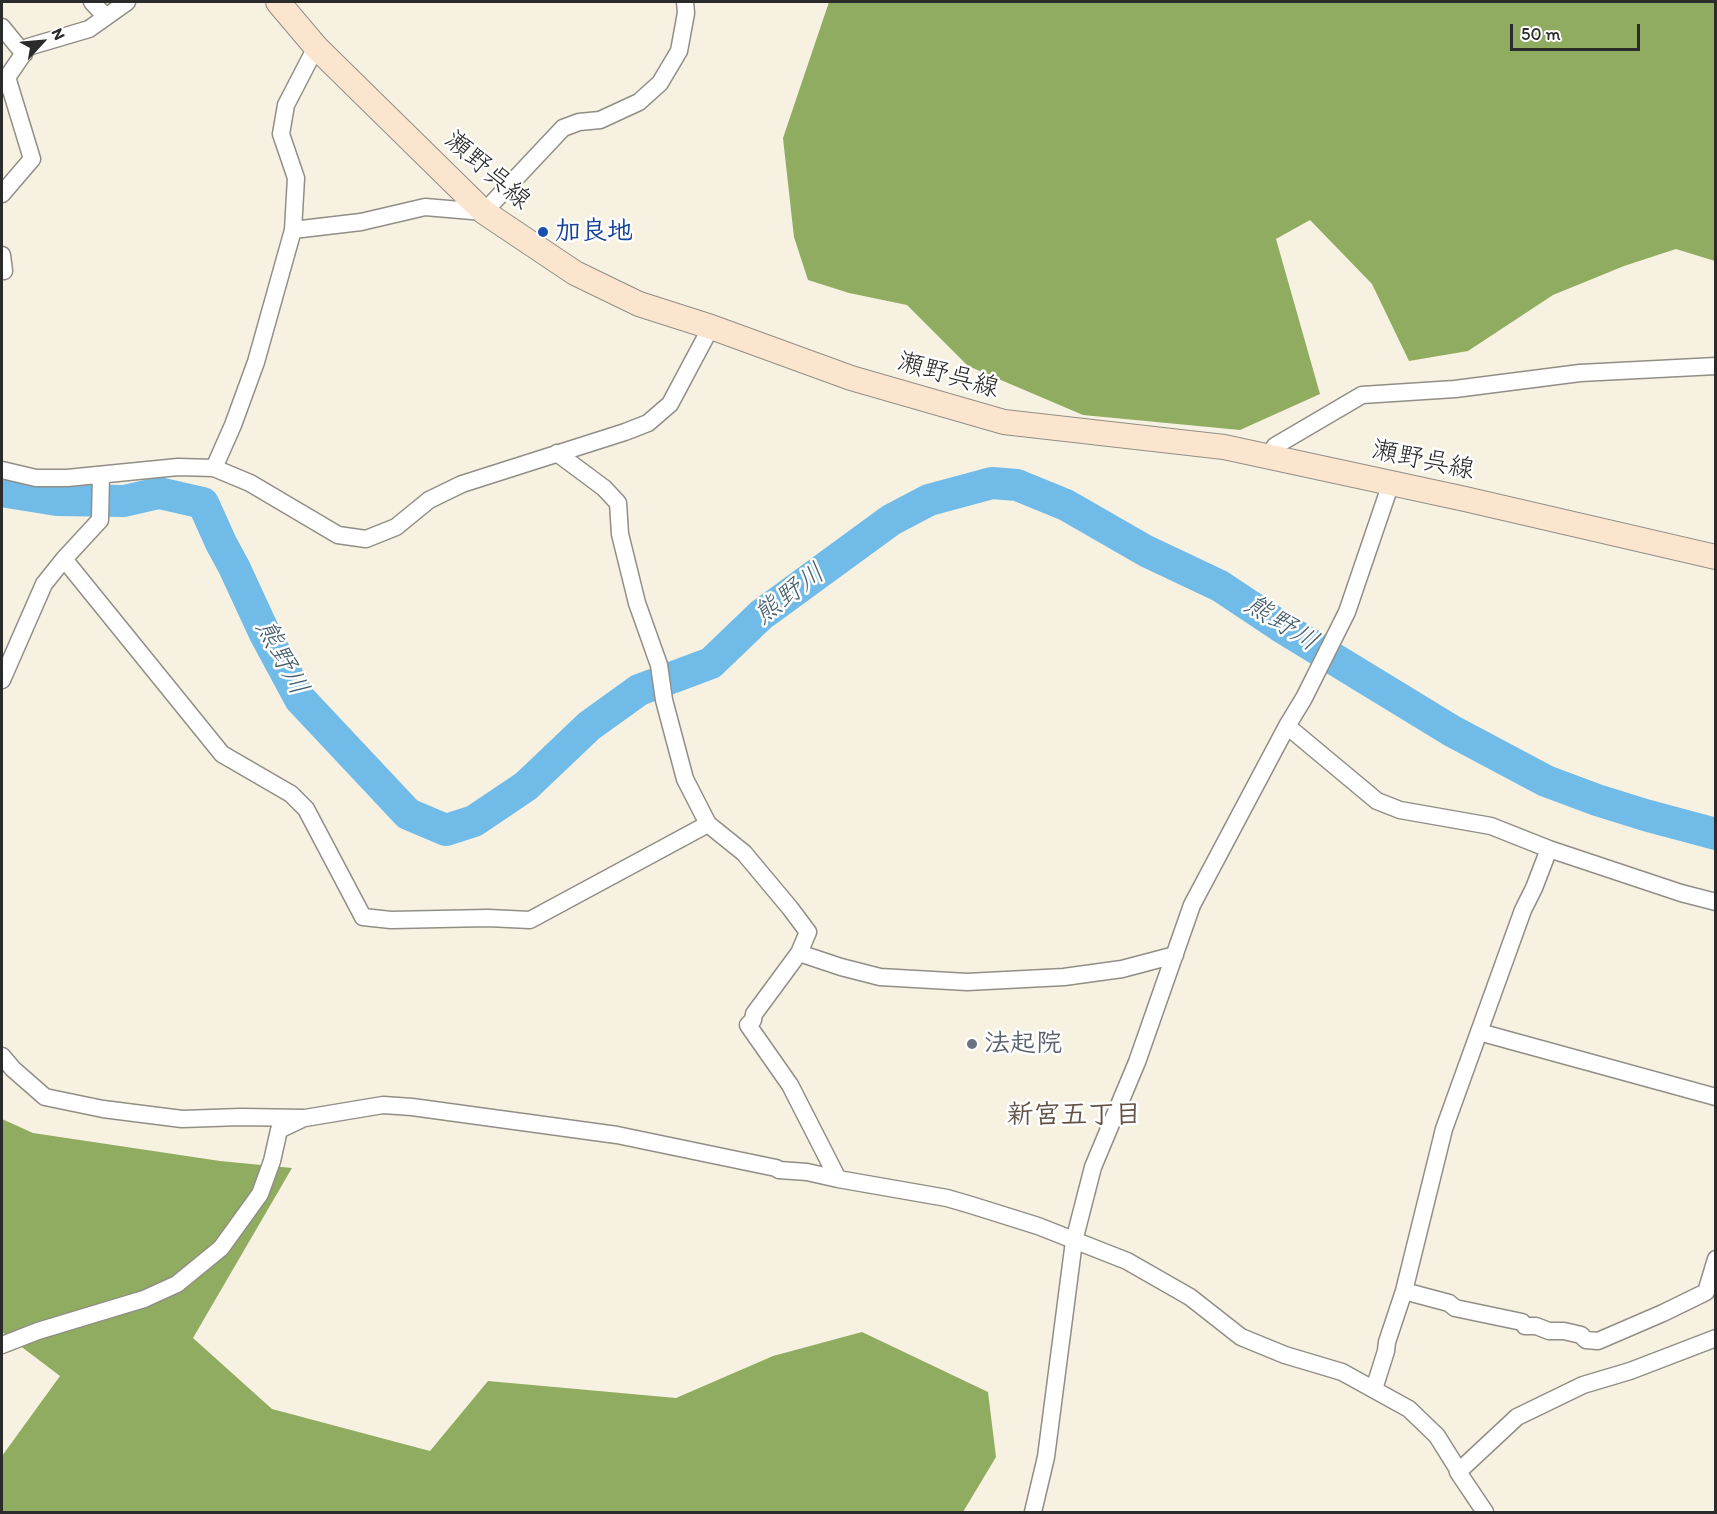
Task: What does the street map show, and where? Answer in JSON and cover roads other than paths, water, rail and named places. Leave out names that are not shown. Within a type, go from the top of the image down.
[{"type":"main road","name":"瀬野呉線","points":[[278,2],[316,47],[484,212],[575,273],[639,304],[711,327],[851,378],[1004,422],[1224,447],[1716,557]]},
{"type":"street","points":[[92,2],[106,17]]},
{"type":"street","points":[[2,194],[32,159],[4,81],[28,47],[89,29],[127,2]]},
{"type":"street","points":[[293,230],[361,222],[425,207],[484,212],[563,128],[579,122],[600,120],[639,102],[660,83],[679,51],[686,13],[685,2]]},
{"type":"street","points":[[2,27],[24,54]]},
{"type":"street","points":[[214,468],[233,425],[256,362],[293,230],[296,178],[281,134],[286,105],[316,47]]},
{"type":"street","points":[[2,680],[44,584],[100,520],[100,482],[106,473],[178,467],[214,468],[250,483],[338,535],[366,539],[396,527],[429,500],[462,484],[648,423],[670,404],[711,327]]},
{"type":"street","points":[[1268,457],[1275,446],[1362,395],[1455,389],[1580,373],[1716,366]]},
{"type":"street","points":[[556,453],[604,488],[618,503],[620,534],[634,591],[659,665],[664,700],[685,779],[708,824],[744,854],[807,932],[799,953],[748,1025],[790,1085],[838,1179]]},
{"type":"street","points":[[2,470],[36,478],[67,478],[100,482]]},
{"type":"street","points":[[1033,1512],[1046,1457],[1074,1241],[1093,1167],[1137,1062],[1192,905],[1347,612],[1391,483]]},
{"type":"street","points":[[64,559],[222,754],[291,794],[306,809],[363,917],[391,920],[488,918],[530,920],[708,824]]},
{"type":"street","points":[[1287,726],[1377,801],[1400,810],[1491,826],[1549,849],[1681,893],[1716,902]]},
{"type":"street","points":[[1374,1389],[1404,1292],[1444,1129],[1523,910],[1549,849]]},
{"type":"street","points":[[799,953],[880,977],[967,982],[1064,977],[1122,969],[1175,956]]},
{"type":"street","points":[[1479,1032],[1716,1097]]},
{"type":"street","points":[[2,1056],[13,1069],[45,1097],[103,1110],[182,1119],[305,1118],[382,1105],[412,1107],[617,1135],[779,1170],[807,1172],[971,1204],[1038,1226],[1127,1261],[1190,1297],[1241,1337],[1285,1355],[1342,1372],[1409,1408],[1437,1436],[1485,1512]]},
{"type":"street","points":[[2,1345],[38,1331],[144,1299],[177,1284],[221,1248],[260,1194],[272,1161],[279,1131],[305,1118]]},
{"type":"street","points":[[1404,1292],[1449,1304],[1455,1308],[1522,1322],[1526,1326],[1536,1326],[1549,1331],[1564,1331],[1581,1335],[1586,1340],[1598,1341],[1706,1292],[1716,1259]]},
{"type":"street","points":[[1458,1472],[1517,1417],[1583,1385],[1630,1371],[1716,1338]]},
{"type":"waterway","name":"熊野川","points":[[2,491],[57,500],[124,501],[159,493],[203,503],[265,634],[300,699],[408,814],[446,830],[474,821],[526,786],[589,726],[639,690],[711,663],[761,615],[891,520],[929,500],[992,483],[1017,485],[1066,505],[1146,551],[1220,586],[1280,626],[1452,731],[1546,781],[1645,815],[1716,834]]},
{"type":"place","name":"加良地","points":[[543,232]]},
{"type":"place","name":"法起院","points":[[972,1044]]},
{"type":"district","name":"新宮五丁目","points":[[1074,1116]]}]
